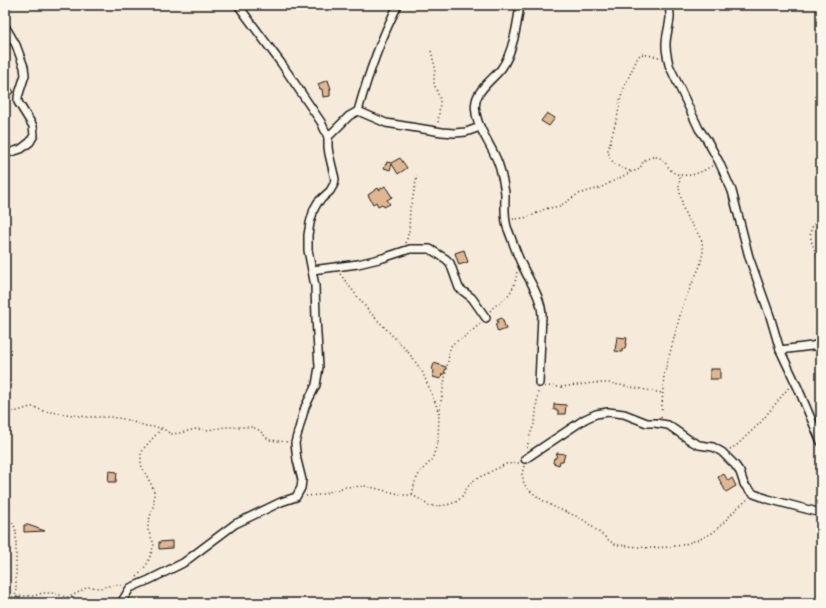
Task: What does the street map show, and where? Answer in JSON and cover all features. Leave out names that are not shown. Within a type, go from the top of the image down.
[{"type":"street","points":[[121,603],[131,587],[184,563],[235,524],[296,497],[301,488],[302,480],[295,443],[305,407],[316,385],[319,367],[315,286],[308,250],[310,223],[318,202],[330,191],[335,179],[329,154],[328,137],[321,122],[281,63],[238,5]]},
{"type":"street","points":[[328,137],[349,116],[358,111],[377,53],[398,5]]},
{"type":"street","points":[[520,5],[507,58],[501,69],[476,100],[476,112],[480,128],[487,139],[500,168],[505,193],[505,219],[515,248],[527,276],[537,293],[542,308],[539,383]]},
{"type":"street","points":[[668,5],[670,14],[666,46],[667,58],[693,117],[719,162],[732,191],[749,257],[770,316],[780,350],[821,442]]},
{"type":"street","points":[[5,26],[16,45],[24,67],[25,75],[18,97],[18,102],[33,126],[34,135],[30,142],[21,149],[5,154]]},
{"type":"street","points":[[358,111],[386,123],[437,131],[454,133],[466,132],[480,128]]},
{"type":"street","points":[[312,270],[377,260],[410,249],[430,249],[450,263],[459,288],[472,298],[486,318]]},
{"type":"street","points":[[780,350],[821,344]]},
{"type":"street","points":[[525,461],[585,418],[608,412],[624,414],[647,423],[661,423],[668,425],[690,441],[722,452],[735,464],[740,472],[744,484],[754,494],[768,500],[821,513]]},
{"type":"path","points":[[431,51],[434,67],[434,84],[440,104],[437,131]]},
{"type":"path","points":[[631,172],[613,162],[610,159],[608,150],[618,114],[620,100],[638,56],[641,54],[667,58]]},
{"type":"path","points":[[505,219],[524,218],[545,209],[560,206],[578,194],[600,188],[638,170],[645,159],[654,157],[664,160],[674,173],[680,174],[701,172],[719,162]]},
{"type":"path","points":[[661,423],[664,375],[682,308],[700,266],[703,253],[702,241],[686,216],[683,208],[679,187],[680,174]]},
{"type":"path","points":[[404,251],[408,231],[410,207],[417,176]]},
{"type":"path","points":[[821,218],[813,224],[810,232],[810,240],[821,266]]},
{"type":"path","points":[[335,267],[368,310],[408,352],[422,371],[439,415]]},
{"type":"path","points":[[412,495],[415,482],[420,472],[432,460],[438,441],[439,415],[452,344],[466,336],[486,318],[495,305],[504,300],[513,289],[518,270]]},
{"type":"path","points":[[722,452],[737,445],[750,433],[794,381]]},
{"type":"path","points":[[662,393],[609,383],[594,383],[560,387],[546,386],[539,383],[535,422],[530,435],[522,474],[524,484],[529,490],[547,503],[586,521],[611,542],[617,545],[650,548],[682,545],[700,539],[714,532],[736,509],[754,494]]},
{"type":"path","points":[[5,414],[34,407],[43,411],[88,417],[110,417],[124,419],[146,426],[162,428],[171,434],[196,428],[208,430],[224,426],[252,427],[259,430],[269,440],[295,443]]},
{"type":"path","points":[[5,600],[15,596],[34,596],[42,593],[54,593],[70,597],[90,587],[100,588],[112,585],[131,587],[147,564],[154,544],[148,530],[148,524],[154,504],[154,490],[141,464],[141,454],[144,448],[162,428]]},
{"type":"path","points":[[296,497],[318,495],[345,487],[366,486],[403,495],[412,495],[429,506],[453,503],[459,500],[472,481],[506,464],[525,461]]},
{"type":"path","points":[[5,513],[16,528],[15,596]]},
{"type":"building","points":[[5,78],[14,92],[5,99]]},
{"type":"building","points":[[328,80],[331,89],[330,96],[323,97],[322,89],[320,89],[318,84]]},
{"type":"building","points":[[547,113],[555,118],[549,126],[541,121]]},
{"type":"building","points":[[400,158],[407,168],[398,174],[392,164],[390,170],[384,168],[387,162],[391,163]]},
{"type":"building","points":[[385,186],[392,197],[387,200],[390,204],[384,207],[382,204],[378,206],[376,202],[373,204],[368,195],[378,188],[379,190]]},
{"type":"building","points":[[464,250],[468,262],[459,265],[455,253]]},
{"type":"building","points":[[502,318],[506,329],[498,332],[495,324],[498,323],[497,320]]},
{"type":"building","points":[[617,337],[627,338],[625,349],[622,349],[622,352],[615,351]]},
{"type":"building","points":[[434,363],[446,367],[441,379],[433,377],[434,371],[432,370]]},
{"type":"building","points":[[710,369],[720,369],[720,379],[710,379]]},
{"type":"building","points":[[554,404],[566,405],[565,414],[558,414],[558,410],[554,410]]},
{"type":"building","points":[[557,453],[565,454],[563,461],[560,461],[559,465],[553,463]]},
{"type":"building","points":[[109,471],[117,472],[116,482],[108,482]]},
{"type":"building","points":[[724,474],[728,481],[732,478],[736,486],[726,492],[718,477]]},
{"type":"building","points":[[24,525],[28,525],[45,531],[24,532]]},
{"type":"building","points":[[172,541],[172,548],[159,549],[159,542]]}]
